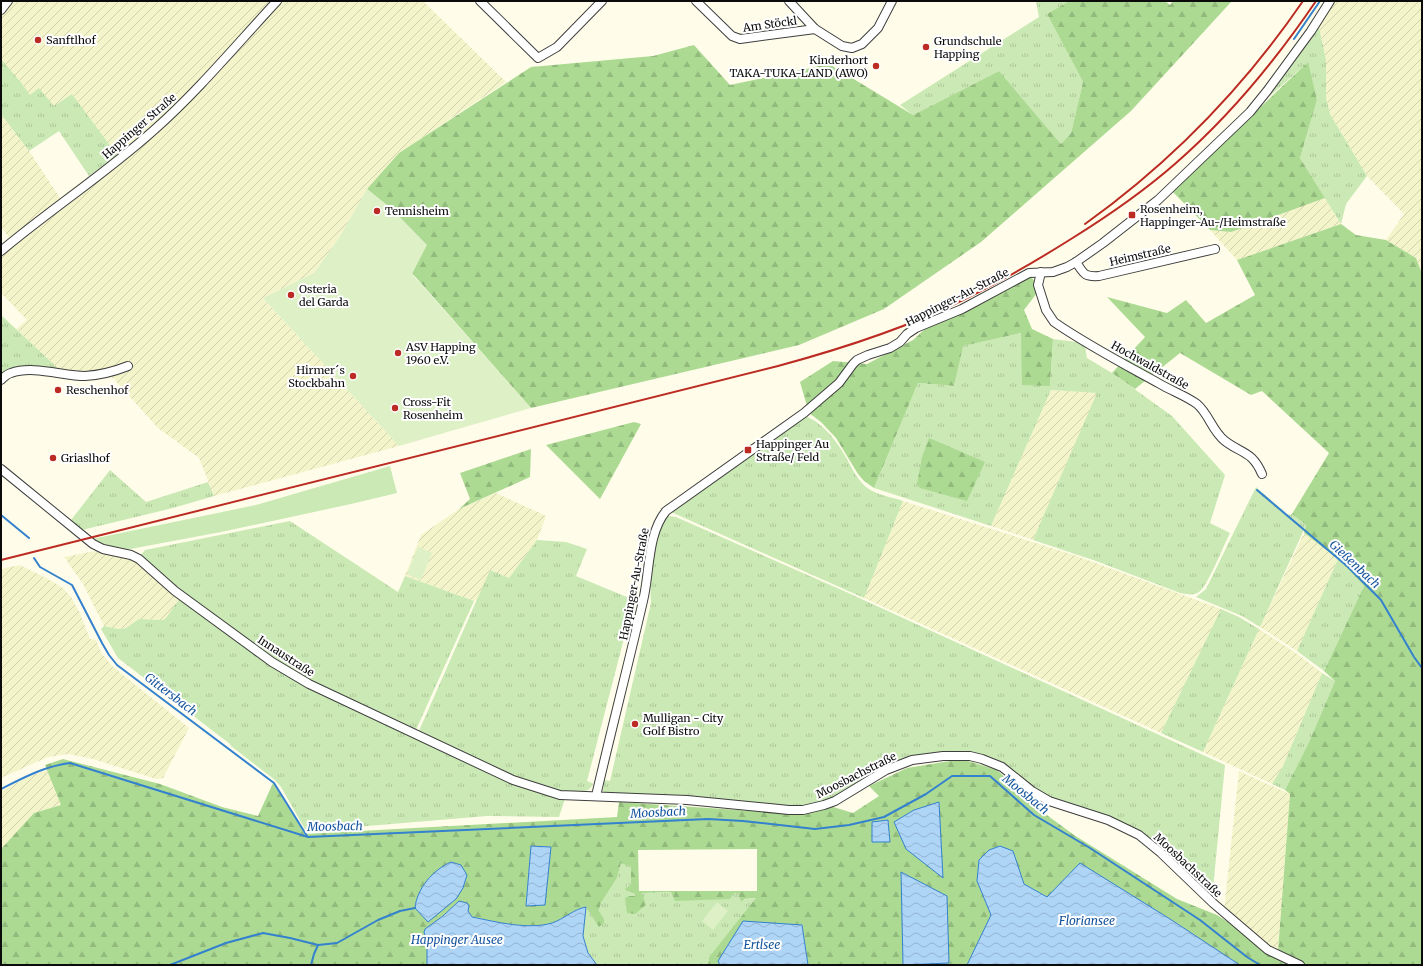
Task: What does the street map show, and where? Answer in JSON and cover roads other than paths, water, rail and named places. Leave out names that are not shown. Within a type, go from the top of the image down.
[{"type":"street","points":[[1,10],[8,1]]},
{"type":"street","name":"Happinger Straße","points":[[1,251],[25,231],[92,182],[153,131],[179,107],[277,1]]},
{"type":"street","points":[[480,1],[538,58],[557,47],[602,1]]},
{"type":"street","name":"Am Stöckl","points":[[696,1],[732,36],[740,39],[815,29]]},
{"type":"street","points":[[789,1],[815,29],[842,46],[852,48],[862,44],[878,28],[892,1]]},
{"type":"street","name":"Happinger-Au-Straße","points":[[596,796],[644,599],[654,533],[659,520],[666,511],[804,413],[839,383],[857,360],[890,348],[900,342],[907,334],[916,328],[962,309],[1029,273],[1053,272],[1076,262],[1103,243],[1158,200],[1250,112],[1311,31],[1330,1]]},
{"type":"street","name":"Heimstraße","points":[[1076,262],[1086,276],[1094,276],[1215,249]]},
{"type":"street","name":"Hochwaldstraße","points":[[1041,272],[1038,285],[1046,310],[1054,322],[1147,377],[1189,398],[1206,414],[1218,434],[1231,445],[1251,456],[1258,463],[1262,474]]},
{"type":"street","points":[[1,380],[10,373],[20,371],[84,376],[108,374],[128,366]]},
{"type":"street","name":"Innaustraße","points":[[1,469],[93,544],[103,549],[131,555],[139,559],[174,591],[272,662],[309,684],[513,780],[560,795],[596,796]]},
{"type":"street","name":"Moosbachstraße","points":[[596,796],[687,800],[789,810],[803,810],[824,805],[835,800],[886,770],[912,760],[943,756],[970,756],[1002,767],[1032,792],[1049,801],[1108,820],[1139,835],[1161,853],[1213,903],[1268,950],[1300,965]]},
{"type":"water","points":[[939,802],[943,878],[906,849],[894,822],[914,810]]},
{"type":"water","points":[[888,820],[890,842],[872,842],[872,822]]},
{"type":"water","points":[[531,846],[551,847],[545,905],[526,906]]},
{"type":"water","name":"Floriansee","points":[[1000,846],[1013,851],[1024,884],[1047,897],[1080,863],[1240,965],[967,965],[991,915],[977,881],[979,860],[989,850]]},
{"type":"water","points":[[451,862],[461,865],[467,875],[463,888],[456,899],[428,922],[415,908],[416,901],[427,880],[444,865]]},
{"type":"water","points":[[901,872],[947,896],[949,963],[903,965]]},
{"type":"water","name":"Happinger Ausee","points":[[459,901],[467,903],[469,906],[468,911],[472,917],[502,923],[533,926],[552,923],[586,907],[583,936],[588,953],[597,965],[427,965],[427,943],[424,932],[425,929],[443,916]]},
{"type":"water","name":"Ertlsee","points":[[743,921],[802,925],[808,965],[720,965],[718,961]]},
{"type":"waterway","points":[[1294,39],[1320,1]]},
{"type":"waterway","name":"Gießenbach","points":[[1257,490],[1347,566],[1381,600],[1422,668]]},
{"type":"waterway","name":"Gittersbach","points":[[1,515],[29,538]]},
{"type":"waterway","name":"Gittersbach","points":[[34,558],[40,567],[72,585],[102,643],[117,665],[274,783],[307,836]]},
{"type":"waterway","name":"Moosbach","points":[[1,789],[43,770],[70,763],[308,837],[708,819],[743,821],[815,829],[849,825],[884,817],[926,794],[952,776],[990,776],[1034,815],[1090,848],[1200,920],[1247,957],[1260,965]]},
{"type":"waterway","points":[[170,965],[226,943],[263,933],[318,945],[337,943],[378,920],[400,911],[415,908]]},
{"type":"waterway","points":[[311,965],[318,945]]},
{"type":"railway","points":[[1085,224],[1147,176],[1204,122],[1256,64],[1303,1]]},
{"type":"railway","points":[[1,560],[778,366],[825,353],[918,320],[1004,279],[1098,222],[1151,184],[1196,145],[1233,107],[1285,45],[1316,1]]},
{"type":"place","name":"Sanftlhof","points":[[38,40]]},
{"type":"place","name":"Grundschule Happing","points":[[926,47]]},
{"type":"place","name":"Kinderhort TAKA-TUKA-LAND (AWO)","points":[[876,66]]},
{"type":"place","name":"Tennisheim","points":[[377,211]]},
{"type":"place","name":"Rosenheim, Happinger-Au-/Heimstraße","points":[[1132,215]]},
{"type":"place","name":"Osteria del Garda","points":[[291,295]]},
{"type":"place","name":"ASV Happing 1960 e.V.","points":[[398,353]]},
{"type":"place","name":"Hirmer´s Stockbahn","points":[[353,376]]},
{"type":"place","name":"Reschenhof","points":[[58,390]]},
{"type":"place","name":"Cross-Fit Rosenheim","points":[[395,408]]},
{"type":"place","name":"Happinger Au Straße/ Feld","points":[[748,450]]},
{"type":"place","name":"Griaslhof","points":[[53,458]]},
{"type":"place","name":"Mulligan - City Golf Bistro","points":[[635,724]]}]
